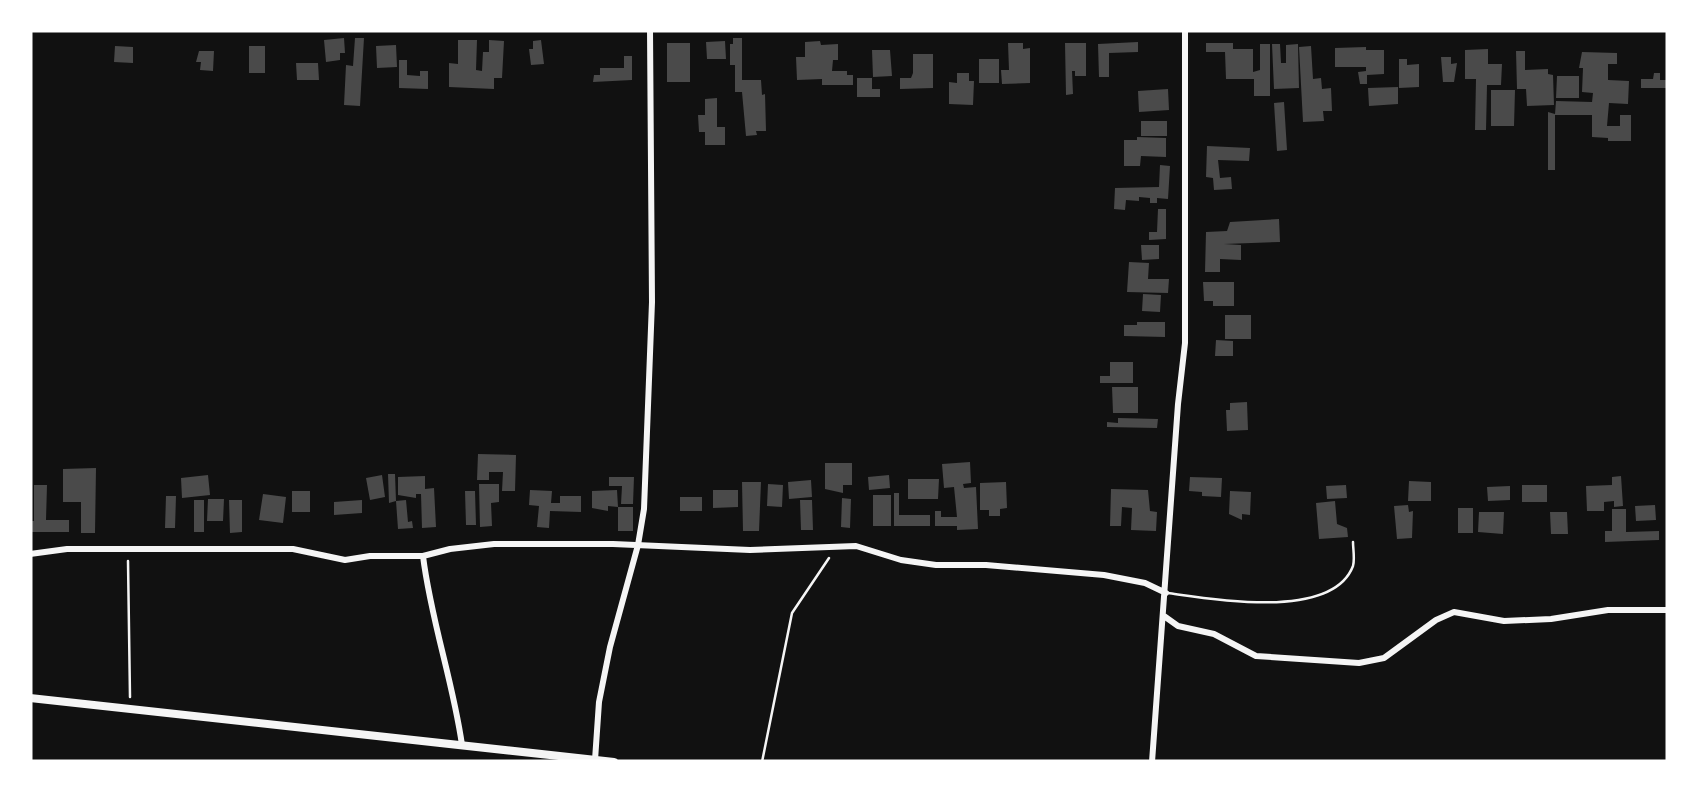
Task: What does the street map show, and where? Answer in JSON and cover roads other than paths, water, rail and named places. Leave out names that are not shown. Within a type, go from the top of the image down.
[{"type":"street","points":[[595,760],[599,702],[644,509],[652,302],[650,30]]},
{"type":"street","points":[[1152,762],[1185,343],[1184,30]]},
{"type":"street","points":[[30,554],[66,550],[292,549],[345,560],[423,556],[479,544],[638,544],[750,550],[869,548],[902,560],[936,565],[1083,572],[1144,582],[1166,593]]},
{"type":"street","points":[[423,556],[462,746]]},
{"type":"street","points":[[1163,616],[1178,626],[1214,634],[1256,656],[1359,664],[1384,658],[1436,620],[1454,612],[1516,620],[1608,610],[1668,610]]},
{"type":"street","points":[[30,698],[614,762]]},
{"type":"lane","points":[[1166,593],[1252,602],[1311,597],[1336,586],[1345,577],[1353,566],[1352,542]]}]
